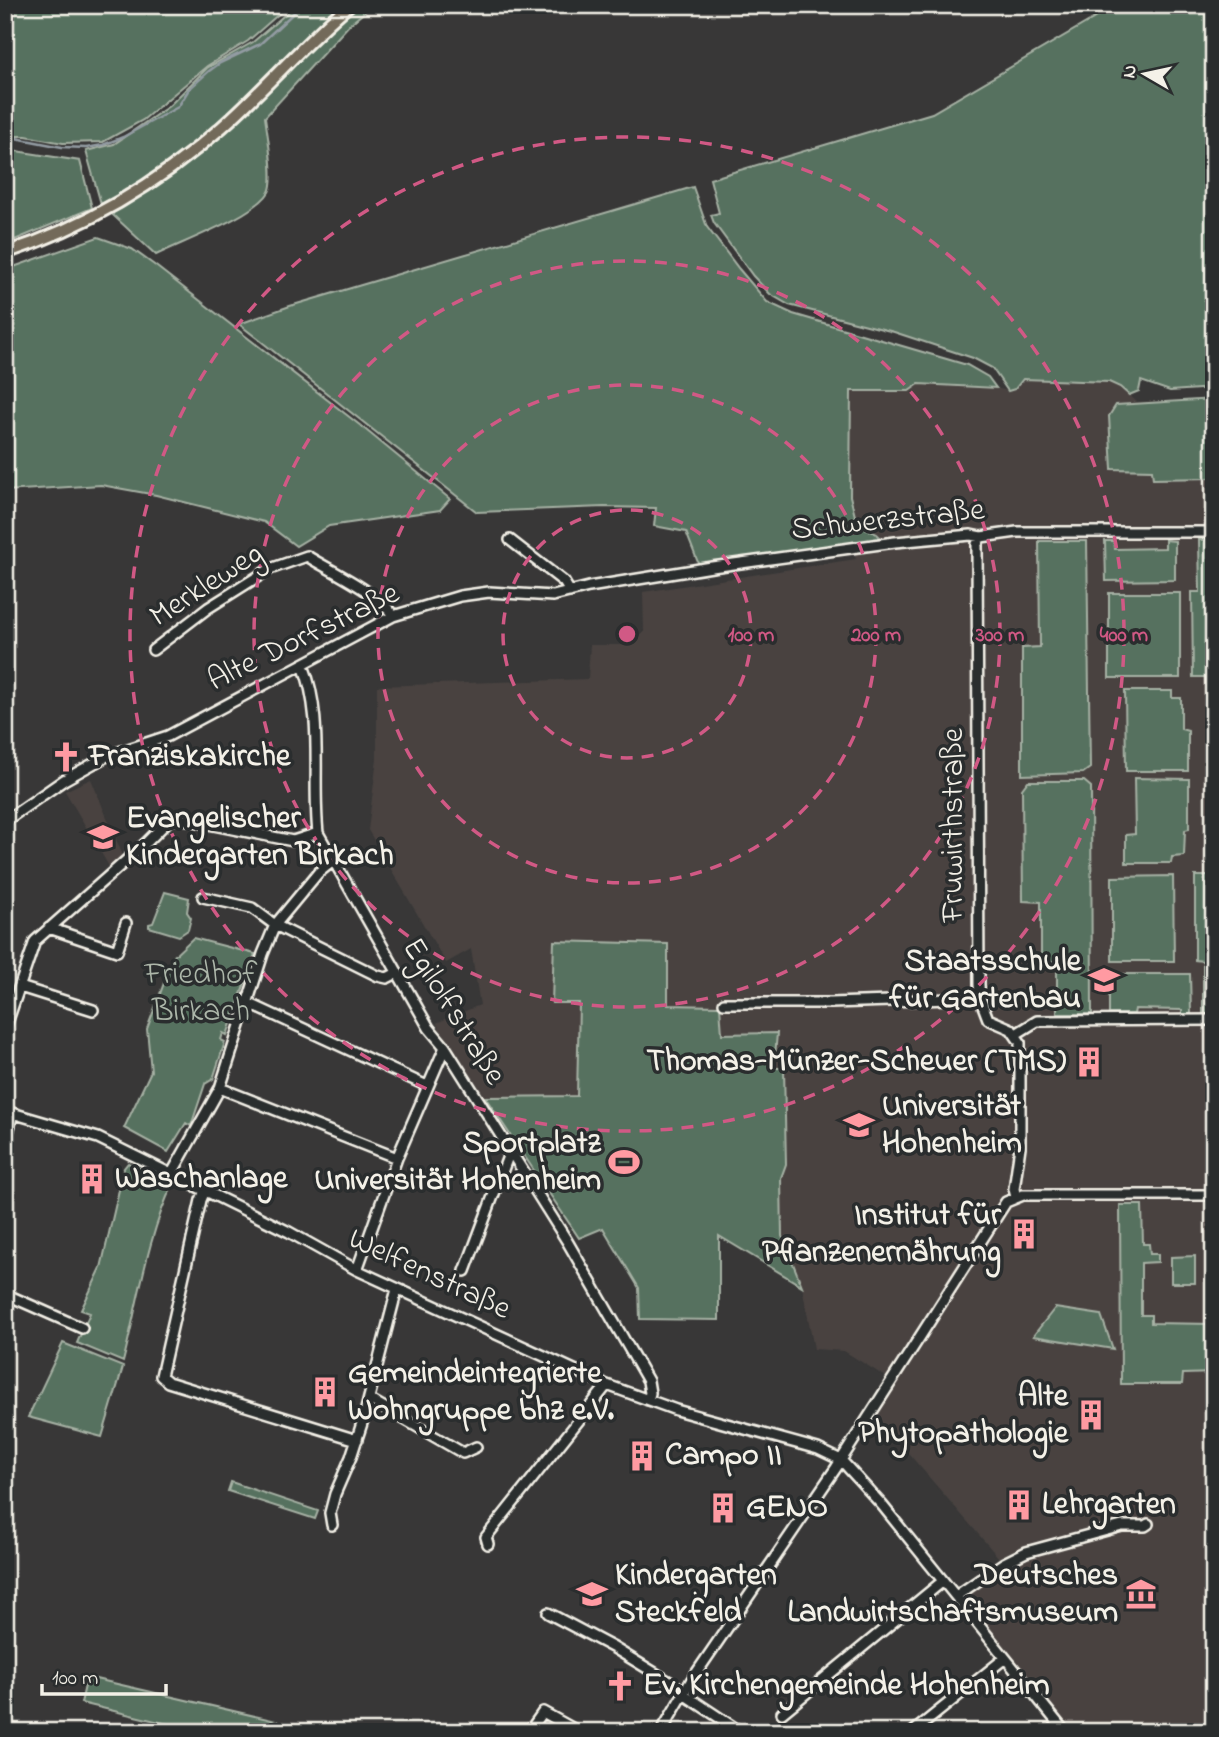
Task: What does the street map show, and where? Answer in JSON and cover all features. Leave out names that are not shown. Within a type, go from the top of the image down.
[{"type":"main road","points":[[5,253],[63,231],[155,179],[221,128],[349,5]]},
{"type":"street","name":"Schwerzstraße","points":[[570,592],[788,556],[971,535],[981,537],[1017,533],[1214,532]]},
{"type":"street","name":"Fruwirthstraße","points":[[980,998],[978,544],[981,537]]},
{"type":"street","points":[[510,540],[564,582],[570,592]]},
{"type":"street","name":"Merkleweg","points":[[153,650],[208,608],[270,569],[307,556],[374,596],[393,616]]},
{"type":"street","name":"Alte Dorfstraße","points":[[5,821],[64,780],[107,756],[167,736],[393,616],[460,596],[489,593],[553,596],[570,592]]},
{"type":"street","name":"Egilolfstraße","points":[[303,664],[312,686],[315,708],[318,833],[429,1028],[445,1048],[567,1241],[648,1381],[648,1401]]},
{"type":"street","points":[[5,1029],[35,941],[129,859],[169,820],[178,818],[293,841],[318,833]]},
{"type":"street","points":[[171,1175],[220,1088],[263,954],[275,926],[318,873],[333,862]]},
{"type":"street","points":[[203,897],[252,908],[275,926],[378,976],[387,978],[397,972]]},
{"type":"street","points":[[49,928],[117,951],[126,923]]},
{"type":"street","points":[[20,987],[93,1010]]},
{"type":"street","points":[[724,1003],[844,1003],[980,998],[988,1019],[1005,1026],[1016,1034],[1020,1042],[1020,1147],[1014,1189],[1016,1197]]},
{"type":"street","points":[[248,1003],[427,1086]]},
{"type":"street","points":[[1016,1034],[1037,1021],[1214,1020]]},
{"type":"street","points":[[357,1270],[397,1158],[445,1048]]},
{"type":"street","points":[[220,1088],[397,1158]]},
{"type":"street","points":[[5,1144],[9,1112]]},
{"type":"street","name":"Welfenstraße","points":[[9,1112],[99,1138],[289,1232],[357,1270],[607,1385],[648,1401],[818,1449],[839,1464]]},
{"type":"street","points":[[465,1271],[510,1151]]},
{"type":"street","points":[[205,1191],[161,1376],[168,1382],[357,1440]]},
{"type":"street","points":[[661,1732],[691,1681],[839,1464],[1006,1202],[1016,1197],[1062,1194],[1214,1195]]},
{"type":"street","points":[[332,1525],[330,1513],[335,1494],[357,1440],[397,1289]]},
{"type":"street","points":[[5,1294],[82,1328]]},
{"type":"street","points":[[488,1544],[486,1537],[607,1385]]},
{"type":"street","points":[[369,1399],[463,1453],[476,1447]]},
{"type":"street","points":[[839,1464],[882,1505],[1065,1732]]},
{"type":"street","points":[[956,1597],[1004,1563],[1026,1552],[1122,1526],[1148,1524]]},
{"type":"street","points":[[782,1713],[943,1581]]},
{"type":"street","points":[[548,1613],[614,1648],[678,1687],[685,1695],[741,1732]]},
{"type":"street","points":[[913,1732],[1005,1658]]},
{"type":"street","points":[[529,1732],[543,1712],[579,1732]]},
{"type":"shaded area","name":"Universität Hohenheim","points":[[1023,379],[1109,382],[1120,387],[1137,402],[1214,399],[1214,1657],[1205,1658],[1205,1732],[1069,1732],[955,1589],[999,1558],[871,1410],[886,1377],[844,1351],[814,1349],[802,1286],[719,1236],[719,1320],[640,1319],[639,1288],[603,1228],[485,1097],[436,1023],[480,1005],[471,949],[446,963],[368,830],[377,759],[377,686],[588,679],[590,645],[631,645],[644,632],[643,592],[856,559],[842,524],[839,391],[908,391],[919,384],[1008,391],[1015,389]]},
{"type":"shaded area","name":"Evangelischer Kindergarten Birkach","points":[[91,779],[123,856],[110,868],[65,791]]},
{"type":"green space","points":[[5,5],[289,5],[248,41],[207,66],[143,120],[103,142],[63,143],[26,136],[5,136]]},
{"type":"green space","points":[[296,5],[373,5],[350,24],[265,117],[272,177],[269,192],[250,210],[234,219],[156,255],[101,204],[86,151],[114,144],[169,106],[207,68],[253,42]]},
{"type":"green space","points":[[1117,5],[1214,5],[1214,388],[1170,391],[1141,381],[1139,391],[1129,395],[1109,382],[1023,379],[1015,389],[1008,391],[992,368],[973,358],[894,332],[789,305],[770,294],[753,276],[714,223],[711,215],[719,213],[710,179],[932,113]]},
{"type":"green space","points":[[16,151],[80,161],[92,208],[5,244],[5,154]]},
{"type":"green space","points":[[693,187],[707,227],[767,302],[793,314],[967,365],[988,377],[996,388],[919,384],[909,391],[851,391],[850,496],[857,524],[883,540],[699,565],[686,532],[654,526],[656,508],[604,507],[477,512],[239,324],[290,306]]},
{"type":"green space","points":[[98,237],[132,249],[157,267],[450,499],[440,510],[329,526],[296,546],[264,522],[156,495],[101,485],[5,491],[5,270]]},
{"type":"green space","points":[[1214,399],[1214,478],[1153,479],[1152,470],[1112,469],[1109,416],[1116,405]]},
{"type":"green space","points":[[1165,540],[1175,541],[1175,580],[1106,581],[1105,541],[1114,541],[1115,549],[1165,548]]},
{"type":"green space","points":[[1199,540],[1214,540],[1214,677],[1193,677],[1192,592],[1200,592]]},
{"type":"green space","points":[[1039,541],[1087,541],[1090,768],[1083,773],[1022,775],[1022,648],[1040,647]]},
{"type":"green space","points":[[1109,593],[1180,593],[1180,678],[1109,678]]},
{"type":"green space","points":[[1125,691],[1172,691],[1172,698],[1181,698],[1181,729],[1188,731],[1188,771],[1126,771]]},
{"type":"green space","points":[[1134,778],[1189,779],[1189,829],[1185,830],[1184,856],[1172,857],[1171,863],[1126,863],[1126,835],[1135,834]]},
{"type":"green space","points":[[1028,781],[1084,781],[1091,787],[1092,1014],[1057,1014],[1057,961],[1041,961],[1041,902],[1023,901],[1022,789]]},
{"type":"green space","points":[[1173,876],[1174,961],[1112,961],[1112,877]]},
{"type":"green space","points":[[1195,876],[1214,876],[1214,1015],[1203,1014],[1203,961],[1195,960]]},
{"type":"green space","points":[[165,892],[189,898],[187,912],[191,918],[188,930],[179,936],[149,927]]},
{"type":"green space","name":"Friedhof Birkach","points":[[193,938],[255,954],[227,1035],[223,1033],[221,1040],[225,1042],[213,1079],[205,1084],[191,1126],[186,1123],[168,1152],[124,1128],[151,1071],[147,1029],[174,956]]},
{"type":"green space","name":"Sportplatz Universität Hohenheim","points":[[554,941],[668,944],[668,1005],[720,1006],[722,1034],[777,1033],[774,1068],[784,1068],[786,1164],[781,1178],[782,1236],[802,1286],[719,1236],[719,1320],[640,1319],[639,1288],[603,1228],[579,1238],[485,1097],[577,1096],[579,1003],[552,1003]]},
{"type":"green space","points":[[1109,974],[1190,974],[1191,1014],[1182,1014],[1182,1010],[1135,1009],[1134,1014],[1109,1014]]},
{"type":"green space","points":[[128,1163],[173,1184],[150,1248],[123,1362],[77,1343],[90,1313],[81,1310],[101,1268],[124,1168]]},
{"type":"green space","points":[[1120,1205],[1142,1205],[1143,1244],[1149,1244],[1150,1254],[1158,1254],[1158,1262],[1141,1263],[1141,1315],[1151,1315],[1151,1323],[1214,1324],[1214,1373],[1183,1374],[1182,1384],[1121,1384]]},
{"type":"green space","points":[[1195,1256],[1195,1283],[1171,1283],[1171,1257]]},
{"type":"green space","points":[[1055,1308],[1101,1315],[1113,1349],[1033,1336]]},
{"type":"green space","points":[[63,1343],[123,1367],[102,1437],[28,1417]]},
{"type":"green space","points":[[231,1482],[318,1511],[315,1519],[228,1491]]},
{"type":"green space","points":[[87,1677],[285,1723],[283,1732],[201,1732],[81,1703]]},
{"type":"waterway","points":[[5,136],[62,147],[86,148],[123,137],[178,107],[189,89],[209,71],[260,44],[302,5]]},
{"type":"place","name":"Franziskakirche","points":[[66,757]]},
{"type":"place","name":"Evangelischer Kindergarten Birkach","points":[[103,837]]},
{"type":"place","name":"Staatsschule für Gartenbau","points":[[1104,980]]},
{"type":"place","name":"Thomas-Münzer-Scheuer (TMS)","points":[[1089,1062]]},
{"type":"place","name":"Universität Hohenheim","points":[[859,1125]]},
{"type":"place","name":"Sportplatz Universität Hohenheim","points":[[624,1162]]},
{"type":"place","name":"Waschanlage","points":[[92,1179]]},
{"type":"place","name":"Institut für Pflanzenernährung","points":[[1024,1234]]},
{"type":"place","name":"Gemeindeintegrierte Wohngruppe bhz e.V.","points":[[325,1392]]},
{"type":"place","name":"Alte Phytopathologie","points":[[1091,1415]]},
{"type":"place","name":"Campo II","points":[[642,1456]]},
{"type":"place","name":"Lehrgarten","points":[[1019,1505]]},
{"type":"place","name":"GENO","points":[[723,1508]]},
{"type":"place","name":"Kindergarten Steckfeld","points":[[592,1594]]},
{"type":"place","name":"Deutsches Landwirtschaftsmuseum","points":[[1141,1594]]},
{"type":"place","name":"Ev. Kirchengemeinde Hohenheim","points":[[620,1686]]}]
